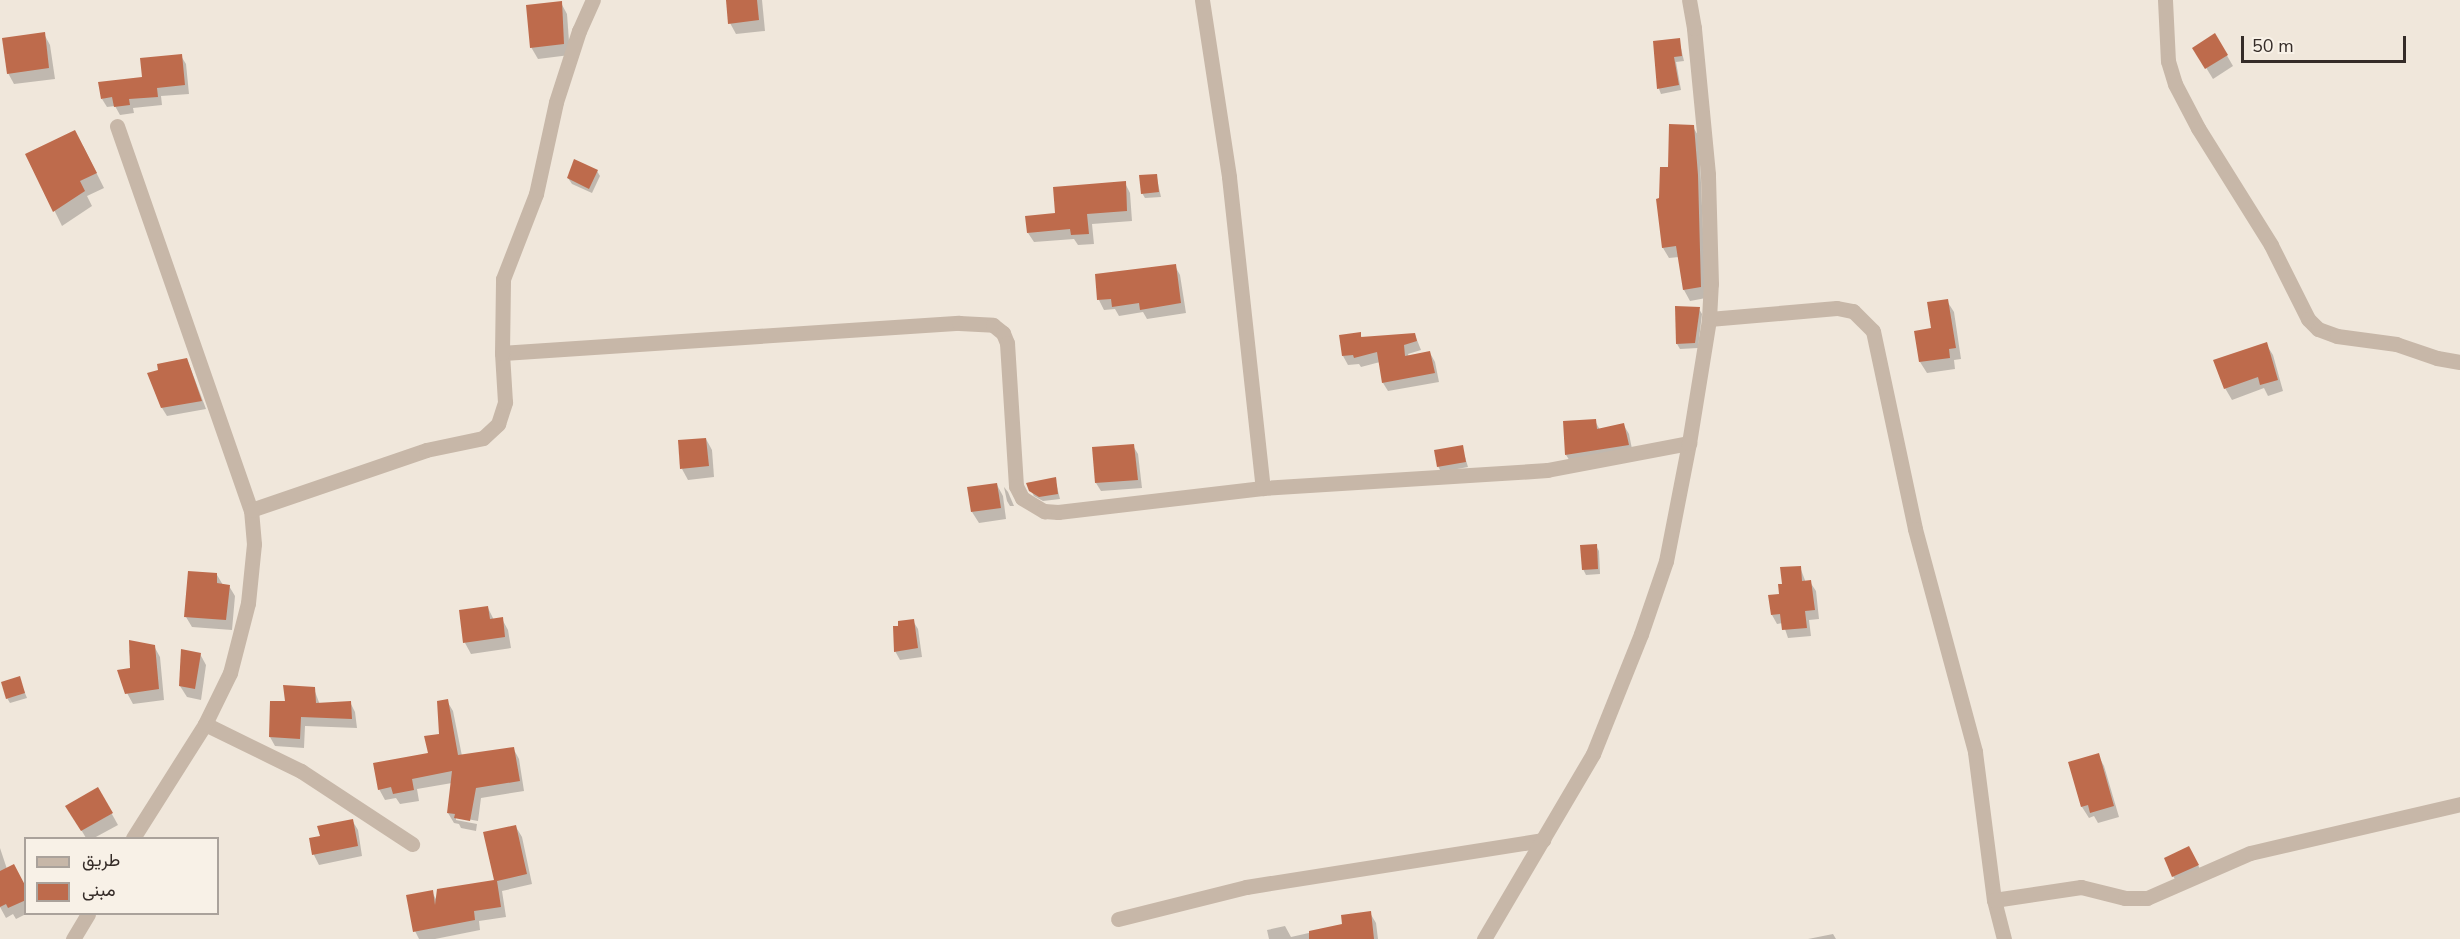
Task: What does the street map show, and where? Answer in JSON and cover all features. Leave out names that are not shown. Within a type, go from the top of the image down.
[{"type":"street","points":[[251,510],[426,450],[483,438],[498,424],[505,402],[502,353],[503,279],[536,194],[556,102],[579,31],[593,0]]},
{"type":"street","points":[[1202,0],[1229,177],[1263,488]]},
{"type":"street","points":[[1484,939],[1593,754],[1641,634],[1666,561],[1689,443],[1709,319],[1708,174],[1694,28],[1689,0]]},
{"type":"street","points":[[2165,0],[2168,61],[2175,84],[2198,128],[2271,245],[2308,320],[2318,329],[2337,336],[2396,344],[2437,358],[2460,362]]},
{"type":"street","points":[[117,126],[251,510],[254,544],[248,603],[230,673],[205,724],[135,837]]},
{"type":"street","points":[[1709,319],[1837,308],[1853,311],[1873,331],[1915,529],[1975,752],[1994,900],[2004,939]]},
{"type":"street","points":[[502,353],[947,323],[993,325],[1003,333],[1007,343],[1016,486],[1022,498],[1030,505],[1044,511],[1058,512],[1263,488],[1547,470],[1689,443]]},
{"type":"street","points":[[205,724],[301,771],[412,843]]},
{"type":"street","points":[[1994,900],[2081,887],[2125,898],[2147,897],[2250,853],[2460,804]]},
{"type":"street","points":[[1118,919],[1246,887],[1543,840]]},
{"type":"street","points":[[72,939],[87,915]]},
{"type":"building","points":[[726,0],[757,0],[759,20],[728,24]]},
{"type":"building","points":[[562,1],[564,44],[530,48],[526,5]]},
{"type":"building","points":[[45,32],[49,68],[7,74],[2,38]]},
{"type":"building","points":[[2215,33],[2228,55],[2205,69],[2192,48]]},
{"type":"building","points":[[1680,38],[1682,56],[1674,57],[1679,85],[1657,89],[1653,41]]},
{"type":"building","points":[[182,54],[185,85],[157,88],[158,97],[129,99],[130,105],[114,107],[112,97],[101,99],[98,82],[142,77],[140,58]]},
{"type":"building","points":[[1669,124],[1694,125],[1698,175],[1701,287],[1683,290],[1676,246],[1662,248],[1656,199],[1659,198],[1660,167],[1668,167]]},
{"type":"building","points":[[75,130],[97,173],[80,181],[85,191],[53,212],[25,154]]},
{"type":"building","points":[[574,159],[598,170],[589,189],[567,178]]},
{"type":"building","points":[[1157,174],[1159,192],[1141,194],[1139,175]]},
{"type":"building","points":[[1126,181],[1127,211],[1087,214],[1089,234],[1071,235],[1070,229],[1027,233],[1025,216],[1055,213],[1053,187]]},
{"type":"building","points":[[1176,264],[1181,303],[1140,310],[1139,303],[1112,307],[1111,299],[1097,300],[1095,274]]},
{"type":"building","points":[[1948,299],[1956,348],[1949,349],[1950,358],[1919,362],[1914,331],[1931,328],[1927,302]]},
{"type":"building","points":[[1675,306],[1700,307],[1695,343],[1676,344]]},
{"type":"building","points":[[1361,332],[1361,337],[1415,333],[1417,341],[1404,345],[1405,356],[1430,351],[1435,373],[1382,383],[1377,352],[1354,358],[1353,355],[1342,356],[1339,335]]},
{"type":"building","points":[[2267,342],[2278,380],[2260,385],[2258,377],[2224,389],[2213,360]]},
{"type":"building","points":[[187,358],[202,401],[161,408],[147,373],[158,370],[157,364]]},
{"type":"building","points":[[1596,419],[1597,429],[1624,423],[1629,445],[1565,455],[1563,421]]},
{"type":"building","points":[[706,438],[709,466],[680,469],[678,440]]},
{"type":"building","points":[[1134,444],[1138,480],[1095,483],[1092,447]]},
{"type":"building","points":[[1463,445],[1466,462],[1437,467],[1434,450]]},
{"type":"building","points":[[1056,477],[1058,494],[1039,497],[1029,491],[1026,483]]},
{"type":"building","points":[[997,483],[1001,508],[971,512],[967,487]]},
{"type":"building","points":[[1597,544],[1598,569],[1582,570],[1580,545]]},
{"type":"building","points":[[1801,566],[1802,581],[1811,580],[1815,610],[1805,611],[1807,628],[1782,630],[1780,614],[1771,615],[1768,595],[1779,594],[1778,584],[1782,584],[1780,567]]},
{"type":"building","points":[[188,571],[217,573],[217,583],[230,585],[226,620],[184,617]]},
{"type":"building","points":[[488,606],[490,619],[503,617],[505,637],[463,643],[459,610]]},
{"type":"building","points":[[914,619],[918,648],[894,652],[893,626],[898,626],[898,621]]},
{"type":"building","points":[[129,640],[155,645],[159,689],[125,694],[117,670],[130,668]]},
{"type":"building","points":[[181,649],[201,653],[195,689],[179,686]]},
{"type":"building","points":[[20,676],[25,693],[6,699],[1,682]]},
{"type":"building","points":[[283,685],[315,687],[316,703],[351,701],[352,719],[301,717],[300,739],[269,737],[270,701],[285,701]]},
{"type":"building","points":[[448,699],[458,755],[514,747],[520,781],[476,788],[470,821],[454,818],[455,814],[447,813],[452,771],[412,779],[414,790],[393,794],[391,787],[378,790],[373,763],[428,753],[424,736],[439,734],[437,701]]},
{"type":"building","points":[[2099,753],[2114,806],[2090,813],[2088,805],[2081,807],[2068,762]]},
{"type":"building","points":[[98,787],[113,813],[81,831],[65,806]]},
{"type":"building","points":[[353,819],[358,846],[312,855],[309,838],[320,836],[317,826]]},
{"type":"building","points":[[516,825],[527,874],[497,881],[501,907],[474,911],[475,920],[413,932],[406,895],[433,890],[435,905],[437,889],[494,880],[483,832]]},
{"type":"building","points":[[2189,846],[2199,865],[2172,877],[2164,858]]},
{"type":"building","points":[[14,864],[24,883],[24,901],[8,908],[6,904],[0,907],[0,871]]},
{"type":"building","points":[[1371,911],[1374,939],[1309,939],[1309,931],[1342,924],[1341,915]]}]
